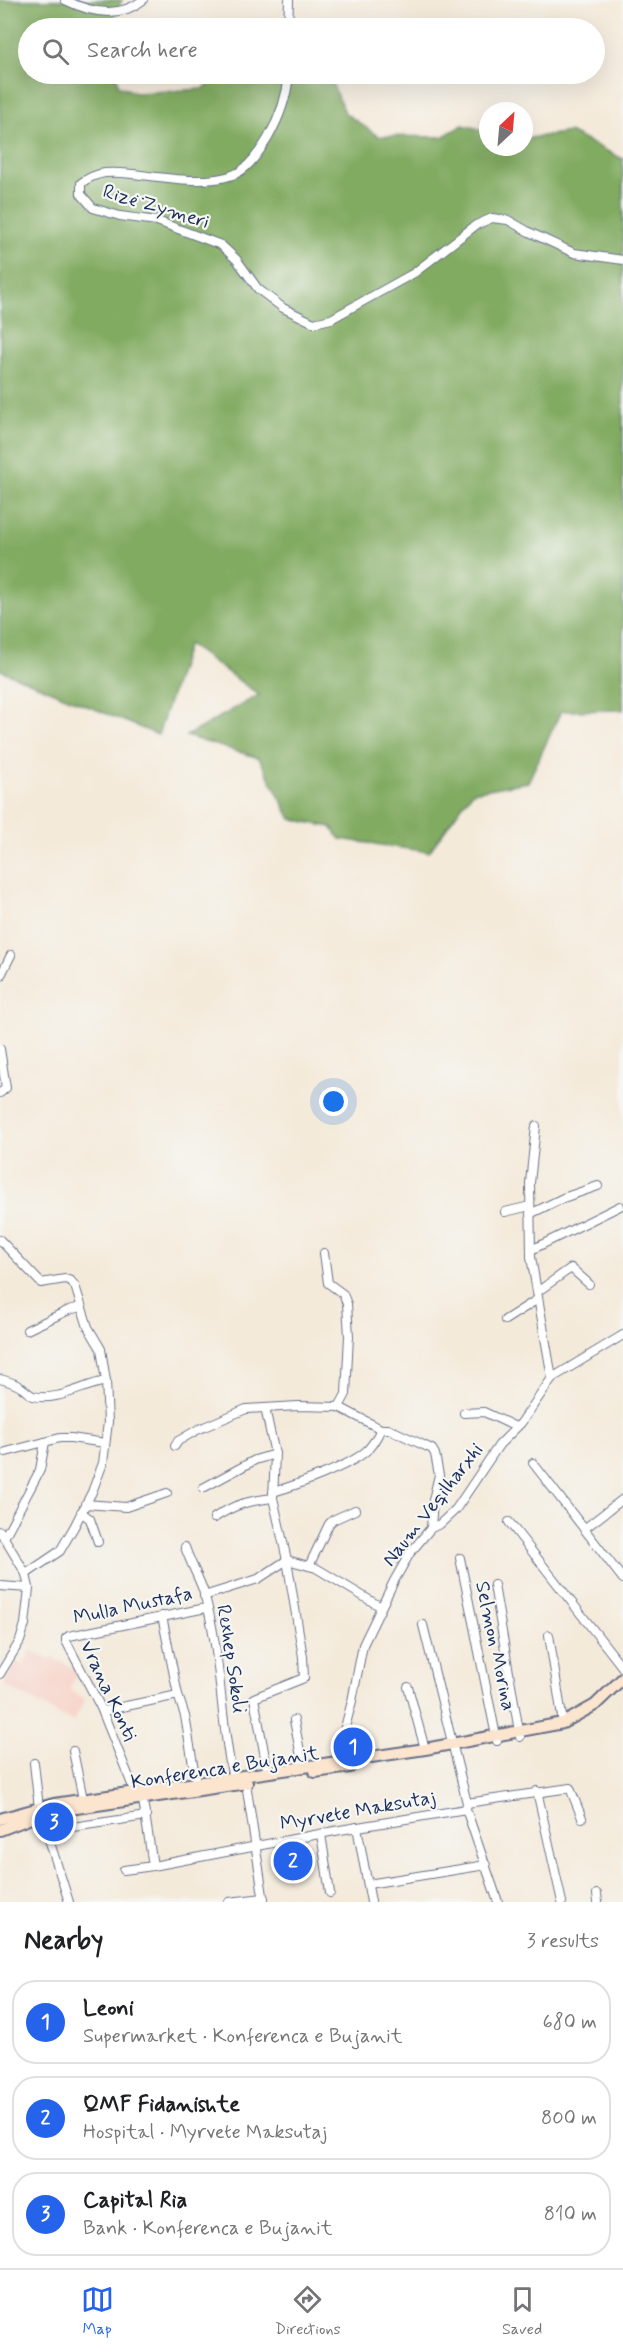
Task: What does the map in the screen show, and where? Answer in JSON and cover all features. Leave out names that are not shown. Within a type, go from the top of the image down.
[{"type":"main road","name":"Konferenca e Bujanit","points":[[520,1734],[563,1722],[595,1706],[623,1678]]},
{"type":"main road","name":"Konferenca e Bujanit","points":[[197,1787],[233,1778],[303,1767],[337,1765],[565,1728],[588,1718],[623,1689]]},
{"type":"main road","name":"Konferenca e Bujanit","points":[[0,1830],[40,1811],[197,1787],[246,1783],[426,1749],[454,1747]]},
{"type":"main road","name":"Konferenca e Bujanit","points":[[0,1820],[83,1799],[141,1796]]},
{"type":"street","points":[[65,0],[84,9],[105,13],[123,11],[143,0]]},
{"type":"street","points":[[288,18],[289,0]]},
{"type":"street","name":"Rizë Zymeri","points":[[288,84],[281,115],[264,145],[242,170],[226,177],[196,180],[111,172],[93,174],[81,183],[81,194],[93,208],[120,216],[157,221],[221,245],[237,260],[258,289],[283,308],[314,323],[331,319],[414,273],[476,225],[492,218],[508,220],[574,253],[623,260]]},
{"type":"street","points":[[0,977],[12,955]]},
{"type":"street","points":[[0,1049],[6,1088],[0,1093]]},
{"type":"street","points":[[536,1126],[530,1183],[531,1250],[552,1378],[623,1335]]},
{"type":"street","points":[[505,1212],[530,1210],[598,1186]]},
{"type":"street","points":[[531,1250],[620,1206]]},
{"type":"street","points":[[0,1240],[41,1283],[65,1279],[70,1281],[79,1295],[90,1332],[101,1349],[106,1381],[108,1422],[102,1463],[83,1508],[60,1551],[26,1574]]},
{"type":"street","points":[[324,1253],[328,1283],[344,1294],[347,1304],[349,1336],[346,1394],[339,1407]]},
{"type":"street","points":[[505,1320],[571,1268],[589,1284]]},
{"type":"street","points":[[27,1330],[69,1310],[81,1307]]},
{"type":"street","name":"Naum Veqilharxhi","points":[[337,1765],[363,1645],[410,1553],[431,1528],[440,1524],[456,1509],[500,1445],[552,1378]]},
{"type":"street","points":[[0,1379],[20,1386],[33,1395],[42,1396],[63,1394],[91,1383],[106,1381]]},
{"type":"street","points":[[175,1446],[178,1440],[246,1410],[298,1406],[339,1407],[381,1429],[389,1429],[432,1449],[439,1475],[433,1500],[431,1528]]},
{"type":"street","points":[[265,1408],[275,1454],[273,1495],[287,1560],[303,1657],[304,1677],[254,1698],[268,1773]]},
{"type":"street","points":[[464,1413],[484,1412],[516,1427]]},
{"type":"street","points":[[214,1518],[231,1507],[273,1495],[356,1458],[367,1452],[381,1429]]},
{"type":"street","points":[[6,1452],[71,1438],[105,1443]]},
{"type":"street","points":[[0,1674],[20,1641],[25,1624],[29,1588],[26,1574],[2,1534],[40,1470],[45,1442]]},
{"type":"street","points":[[203,1488],[255,1460],[275,1454]]},
{"type":"street","points":[[533,1463],[623,1579]]},
{"type":"street","points":[[83,1508],[126,1507],[166,1493]]},
{"type":"street","points":[[584,1529],[623,1499]]},
{"type":"street","points":[[83,1508],[90,1519],[98,1542]]},
{"type":"street","points":[[309,1566],[329,1524],[355,1510]]},
{"type":"street","points":[[509,1522],[623,1668]]},
{"type":"street","name":"Rexhep Sokoli","points":[[185,1547],[204,1596],[218,1671],[233,1778]]},
{"type":"street","name":"Selmon Morina","points":[[460,1558],[497,1738]]},
{"type":"street","points":[[204,1596],[258,1579],[287,1560],[309,1566],[381,1607]]},
{"type":"street","points":[[494,1584],[520,1734]]},
{"type":"street","points":[[0,1586],[29,1588]]},
{"type":"street","name":"Mulla Mustafa","points":[[66,1638],[206,1608]]},
{"type":"street","points":[[162,1616],[178,1695],[185,1716],[197,1787]]},
{"type":"street","points":[[423,1625],[467,1806],[498,1902]]},
{"type":"street","points":[[549,1635],[563,1722]]},
{"type":"street","name":"Vrana Konti","points":[[66,1638],[103,1711],[141,1796]]},
{"type":"street","points":[[0,1655],[11,1657]]},
{"type":"street","points":[[408,1687],[426,1749]]},
{"type":"street","points":[[103,1711],[178,1695]]},
{"type":"street","points":[[294,1720],[303,1767]]},
{"type":"street","points":[[73,1751],[83,1799]]},
{"type":"street","points":[[34,1763],[40,1811],[69,1902]]},
{"type":"street","name":"Myrvete Maksutaj","points":[[246,1783],[264,1900]]},
{"type":"street","name":"Myrvete Maksutaj","points":[[124,1870],[537,1791],[570,1788],[582,1818]]},
{"type":"street","points":[[537,1791],[562,1902]]},
{"type":"street","points":[[141,1796],[153,1866]]},
{"type":"street","points":[[46,1831],[146,1816]]},
{"type":"street","points":[[357,1827],[371,1902]]},
{"type":"street","points":[[321,1834],[330,1893]]},
{"type":"street","points":[[368,1884],[486,1865]]},
{"type":"street","points":[[229,1902],[264,1900]]},
{"type":"shaded area","points":[[31,1650],[50,1661],[52,1657],[79,1671],[69,1690],[85,1699],[73,1722],[4,1685],[16,1661],[23,1665]]},
{"type":"green space","points":[[0,0],[122,0],[113,18],[18,18],[18,84],[118,84],[136,93],[203,89],[209,84],[332,84],[345,113],[378,136],[442,137],[463,125],[479,129],[479,156],[533,156],[533,138],[569,132],[623,159],[623,710],[561,711],[528,782],[472,792],[429,852],[340,839],[331,827],[291,819],[259,758],[186,736],[259,695],[188,644],[158,735],[0,670]]},
{"type":"place","name":"Leoni","points":[[353,1747]]},
{"type":"place","name":"Capital Ria","points":[[54,1822]]},
{"type":"place","name":"QMF Fidanishte","points":[[293,1861]]}]
